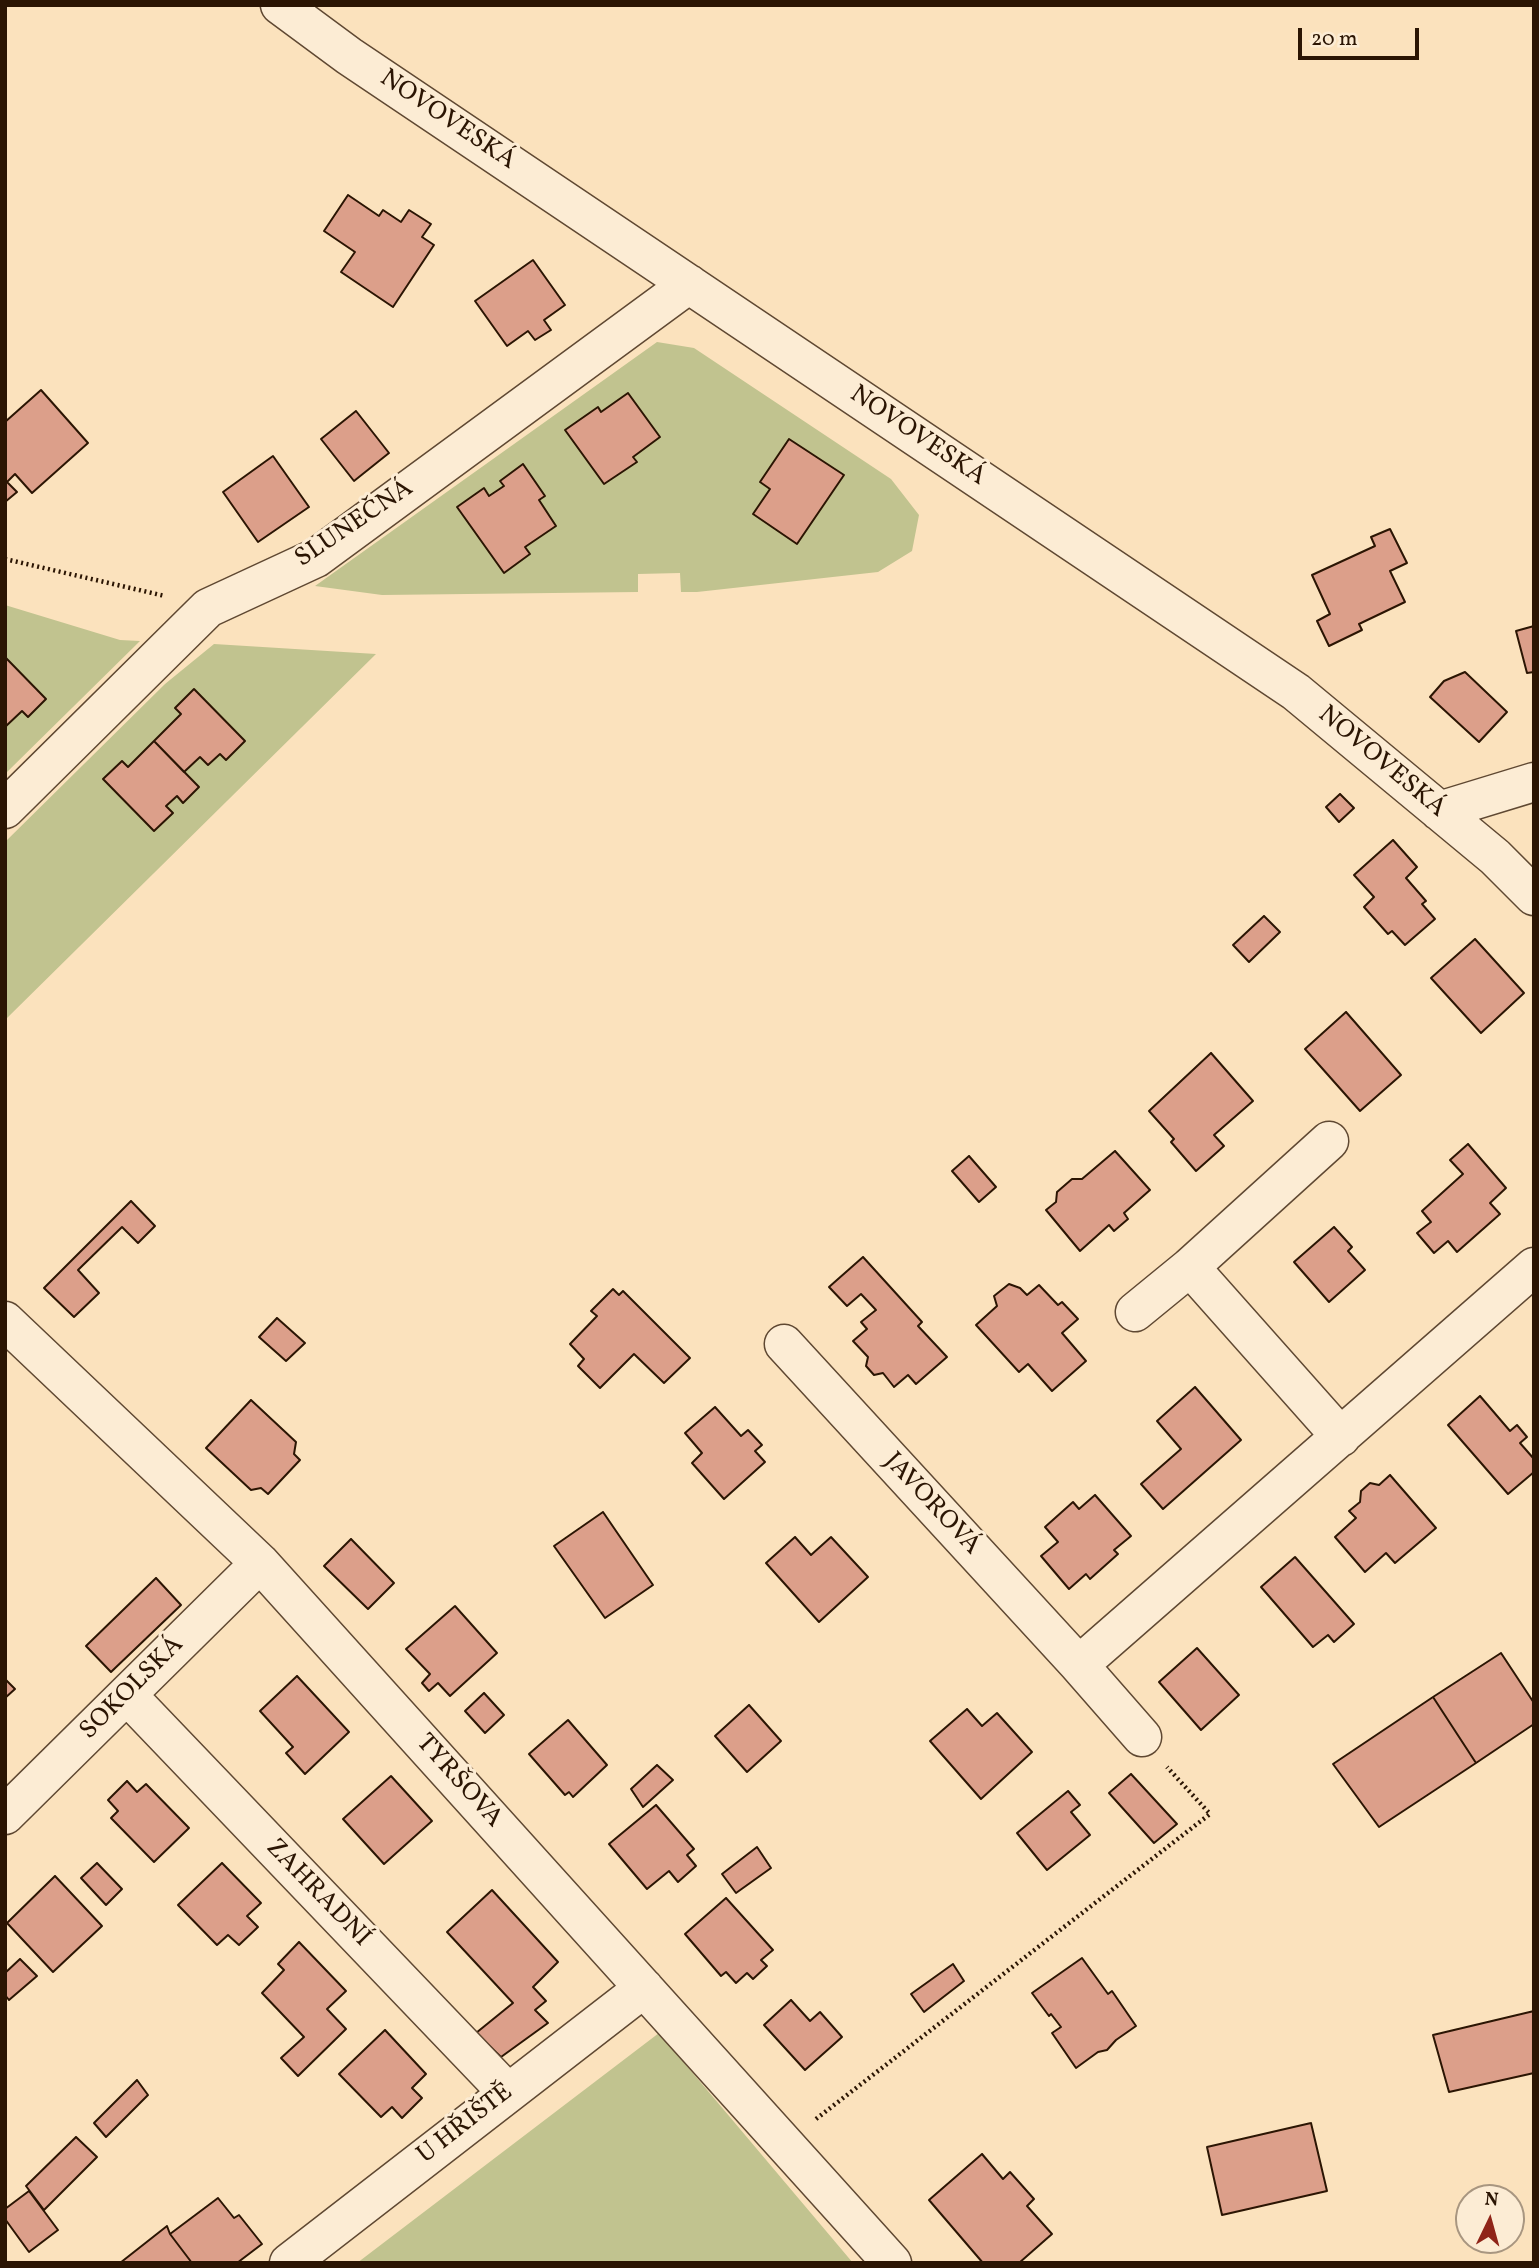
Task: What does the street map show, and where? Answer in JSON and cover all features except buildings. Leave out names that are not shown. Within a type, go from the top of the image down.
[{"type":"street","name":"NOVOVESKÁ","points":[[280,5],[349,56],[1296,692],[1495,857],[1534,896]]},
{"type":"street","name":"SLUNEČNÁ","points":[[5,809],[208,608],[316,558],[689,284]]},
{"type":"street","points":[[1439,811],[1534,782]]},
{"type":"street","points":[[1135,1312],[1190,1267],[1329,1141]]},
{"type":"street","points":[[1190,1267],[1341,1437]]},
{"type":"street","points":[[1079,1665],[1534,1267]]},
{"type":"street","name":"TYRŠOVA","points":[[5,1321],[260,1563],[892,2263]]},
{"type":"street","name":"JAVOROVÁ","points":[[784,1344],[1142,1737]]},
{"type":"street","name":"SOKOLSKÁ","points":[[5,1815],[260,1563]]},
{"type":"street","name":"ZAHRADNÍ","points":[[127,1695],[508,2093]]},
{"type":"street","name":"U HŘIŠTĚ","points":[[289,2263],[644,1988]]},
{"type":"path","points":[[5,559],[147,590],[208,608]]},
{"type":"path","points":[[783,2144],[1210,1814],[1142,1737]]},
{"type":"green space","points":[[657,342],[694,348],[891,479],[919,515],[912,551],[878,572],[697,592],[681,592],[680,573],[638,574],[638,592],[382,595],[315,586]]},
{"type":"green space","points":[[5,605],[120,640],[140,641],[5,774]]},
{"type":"green space","points":[[214,644],[376,654],[5,1020],[5,842],[165,684]]},
{"type":"green space","points":[[659,2033],[853,2263],[357,2263]]}]
